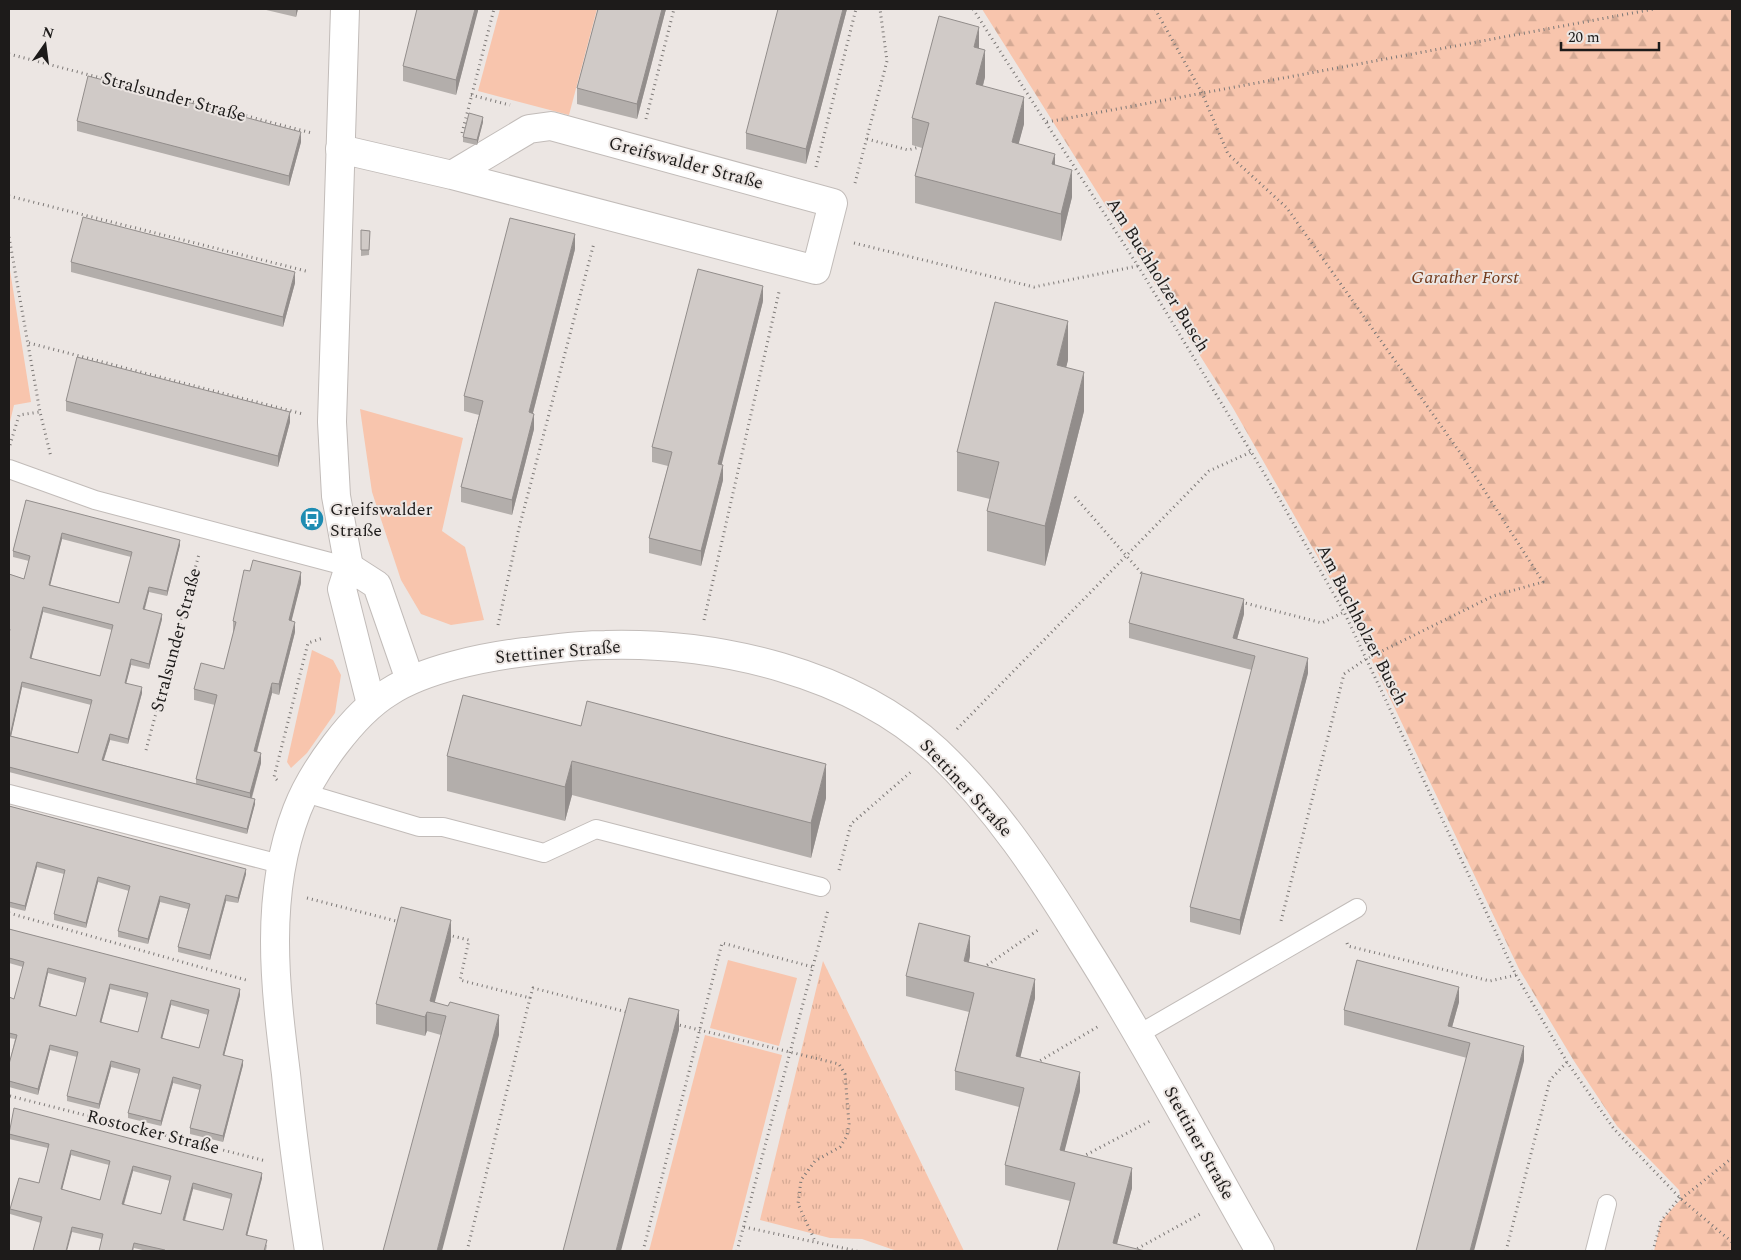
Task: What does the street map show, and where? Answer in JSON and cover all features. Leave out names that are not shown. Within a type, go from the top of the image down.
[{"type":"street","points":[[345,9],[332,422],[336,496],[349,566],[342,589],[371,704]]},
{"type":"street","name":"Greifswalder Straße","points":[[340,145],[452,175],[816,270],[833,204],[551,126],[529,129],[452,175]]},
{"type":"street","points":[[309,1251],[296,1168],[275,985],[279,878],[302,799],[332,751],[371,704],[410,680],[377,585],[349,566]]},
{"type":"street","name":"Stettiner Straße","points":[[410,680],[492,656],[607,644],[697,649],[751,660],[793,670],[829,683],[871,705],[936,750],[1001,820],[1064,912],[1125,1010],[1260,1251]]},
{"type":"lane","points":[[9,469],[95,500],[349,566]]},
{"type":"lane","points":[[9,794],[279,878]]},
{"type":"lane","points":[[302,799],[419,827],[444,827],[544,853],[596,829],[821,887]]},
{"type":"lane","points":[[1139,1034],[1357,908]]},
{"type":"lane","points":[[1594,1251],[1607,1204]]},
{"type":"path","points":[[452,175],[494,9]]},
{"type":"path","points":[[638,150],[674,9]]},
{"type":"path","points":[[809,197],[856,9]]},
{"type":"path","points":[[853,191],[887,62],[880,9]]},
{"type":"path","name":"Am Buchholzer Busch","points":[[973,9],[1138,266],[1251,452],[1344,612],[1516,975],[1567,1062],[1614,1129],[1681,1198],[1732,1242]]},
{"type":"path","points":[[1154,9],[1202,93],[1228,154],[1287,208],[1461,454],[1543,582],[1493,596],[1366,659],[1344,674],[1272,956]]},
{"type":"path","points":[[1047,122],[1654,9]]},
{"type":"path","name":"Stralsunder Straße","points":[[9,54],[340,145]]},
{"type":"path","points":[[867,139],[908,150],[920,147]]},
{"type":"path","points":[[9,196],[336,279]]},
{"type":"path","points":[[492,656],[519,528],[602,214]]},
{"type":"path","points":[[9,238],[40,412],[50,450],[54,485]]},
{"type":"path","points":[[851,243],[1034,287],[1138,266]]},
{"type":"path","points":[[697,649],[786,262]]},
{"type":"path","points":[[29,343],[332,422]]},
{"type":"path","points":[[9,448],[19,415],[40,412]]},
{"type":"path","points":[[838,871],[851,824],[936,750],[1210,471],[1251,452]]},
{"type":"path","points":[[1075,497],[1145,577]]},
{"type":"path","name":"Stralsunder Straße","points":[[146,750],[206,530]]},
{"type":"path","points":[[1238,601],[1322,622],[1344,612]]},
{"type":"path","points":[[302,799],[274,777],[308,643],[351,628]]},
{"type":"path","points":[[279,878],[402,923]]},
{"type":"path","points":[[737,1251],[828,909]]},
{"type":"path","points":[[980,970],[1064,912]]},
{"type":"path","points":[[9,913],[242,979],[275,985]]},
{"type":"path","points":[[1334,921],[1348,946],[1490,981],[1516,975]]},
{"type":"path","points":[[441,933],[470,940],[460,980],[530,998]]},
{"type":"path","points":[[643,1251],[722,943],[813,967]]},
{"type":"path","points":[[467,1251],[533,988],[635,1014]]},
{"type":"path","points":[[1032,1066],[1125,1010]]},
{"type":"path","points":[[672,1023],[839,1064],[845,1074],[849,1124],[847,1136],[840,1147],[815,1160],[801,1180],[798,1204],[815,1241]]},
{"type":"path","points":[[1506,1251],[1550,1080],[1567,1062]]},
{"type":"path","name":"Rostocker Straße","points":[[10,1096],[296,1168]]},
{"type":"path","points":[[1077,1160],[1178,1106]]},
{"type":"path","points":[[1653,1251],[1661,1220],[1681,1198],[1732,1158]]},
{"type":"path","points":[[1133,1251],[1229,1198]]},
{"type":"path","points":[[744,1227],[857,1251]]},
{"type":"green space","points":[[500,9],[597,9],[569,115],[478,91]]},
{"type":"green space","name":"Garather Forst","points":[[982,9],[1732,9],[1732,1251],[1654,1251],[1661,1221],[1681,1199],[1679,1190],[1617,1126],[1574,1061],[1519,969],[1348,610],[1233,408]]},
{"type":"green space","points":[[9,264],[31,402],[14,405],[9,426]]},
{"type":"green space","points":[[360,409],[463,438],[442,531],[465,547],[484,620],[451,625],[421,614],[401,580],[372,492]]},
{"type":"green space","points":[[312,650],[333,660],[341,675],[335,713],[307,753],[291,768],[287,762]]},
{"type":"green space","points":[[728,960],[797,978],[779,1046],[710,1028]]},
{"type":"green space","points":[[823,961],[964,1251],[897,1251],[862,1239],[830,1238],[760,1220]]},
{"type":"green space","points":[[705,1035],[782,1055],[732,1251],[649,1251]]},
{"type":"building","points":[[417,9],[475,9],[456,80],[403,66]]},
{"type":"building","points":[[598,9],[662,9],[637,104],[577,88]]},
{"type":"building","points":[[778,9],[843,9],[806,149],[746,133]]},
{"type":"building","points":[[939,16],[979,27],[974,47],[985,50],[976,84],[1024,97],[1012,142],[1055,154],[1052,164],[1072,170],[1061,214],[915,176],[929,123],[912,118]]},
{"type":"building","points":[[88,76],[301,132],[289,176],[77,121]]},
{"type":"building","points":[[469,113],[483,117],[477,140],[463,137]]},
{"type":"building","points":[[83,217],[295,272],[283,317],[71,262]]},
{"type":"building","points":[[510,218],[575,234],[529,412],[534,414],[512,500],[461,487],[483,401],[464,396]]},
{"type":"building","points":[[361,230],[370,231],[369,250],[361,250]]},
{"type":"building","points":[[698,269],[763,286],[718,464],[723,465],[701,551],[649,538],[672,452],[652,447]]},
{"type":"building","points":[[995,302],[1068,321],[1057,365],[1084,372],[1045,526],[987,511],[999,462],[957,452]]},
{"type":"building","points":[[77,357],[290,412],[278,456],[66,401]]},
{"type":"building","points":[[26,500],[180,540],[167,591],[149,587],[143,609],[162,614],[149,664],[131,659],[125,683],[142,687],[128,739],[110,734],[102,760],[255,799],[247,829],[9,767],[9,574],[24,579],[30,556],[13,551]],"holes":[[[62,533],[132,552],[119,603],[49,585]],[[43,607],[113,625],[100,676],[30,658]],[[22,682],[92,700],[78,753],[10,736]]]},
{"type":"building","points":[[253,560],[301,572],[289,620],[295,622],[279,684],[272,683],[254,751],[261,753],[250,793],[196,779],[217,695],[194,689],[201,663],[224,669],[236,622],[233,621],[244,570],[250,571]]},
{"type":"building","points":[[1142,573],[1244,599],[1233,638],[1308,658],[1240,920],[1190,907],[1255,656],[1129,623]]},
{"type":"building","points":[[463,695],[581,726],[587,701],[826,764],[811,823],[572,761],[565,787],[447,756]]},
{"type":"building","points":[[9,806],[246,869],[238,898],[226,895],[210,955],[178,947],[190,904],[160,896],[148,939],[118,931],[130,886],[98,877],[86,923],[54,914],[65,870],[37,862],[25,906],[9,902]]},
{"type":"building","points":[[401,907],[451,920],[430,1001],[448,1006],[450,1002],[499,1015],[437,1251],[383,1251],[446,1016],[427,1012],[425,1017],[376,1004]]},
{"type":"building","points":[[919,923],[970,936],[964,961],[1035,979],[1016,1056],[1080,1072],[1060,1150],[1132,1168],[1113,1243],[1145,1251],[1057,1251],[1075,1183],[1005,1165],[1024,1088],[955,1071],[974,993],[906,976]]},
{"type":"building","points":[[9,929],[240,989],[223,1055],[243,1060],[223,1136],[190,1128],[201,1085],[173,1077],[161,1121],[128,1113],[140,1069],[111,1061],[99,1104],[67,1096],[78,1052],[50,1045],[38,1089],[9,1081],[9,1064],[17,1035],[9,1033],[9,997],[14,999],[24,962],[9,958]],"holes":[[[48,968],[86,978],[76,1016],[39,1006]],[[110,984],[148,993],[138,1032],[100,1022]],[[171,1000],[209,1010],[199,1048],[161,1038]]]},
{"type":"building","points":[[1357,960],[1459,987],[1448,1026],[1524,1046],[1470,1251],[1416,1251],[1470,1043],[1344,1010]]},
{"type":"building","points":[[629,998],[679,1010],[616,1251],[563,1251]]},
{"type":"building","points":[[14,1108],[262,1173],[246,1235],[267,1240],[264,1251],[165,1251],[134,1243],[132,1251],[99,1251],[103,1234],[72,1227],[66,1251],[33,1251],[42,1217],[10,1209],[19,1178],[39,1183],[49,1144],[9,1134]],"holes":[[[71,1150],[110,1161],[100,1200],[61,1189]],[[133,1166],[171,1176],[161,1214],[122,1204]],[[193,1183],[232,1194],[223,1230],[183,1220]]]},
{"type":"place","name":"Greifswalder Straße","points":[[312,519]]}]
